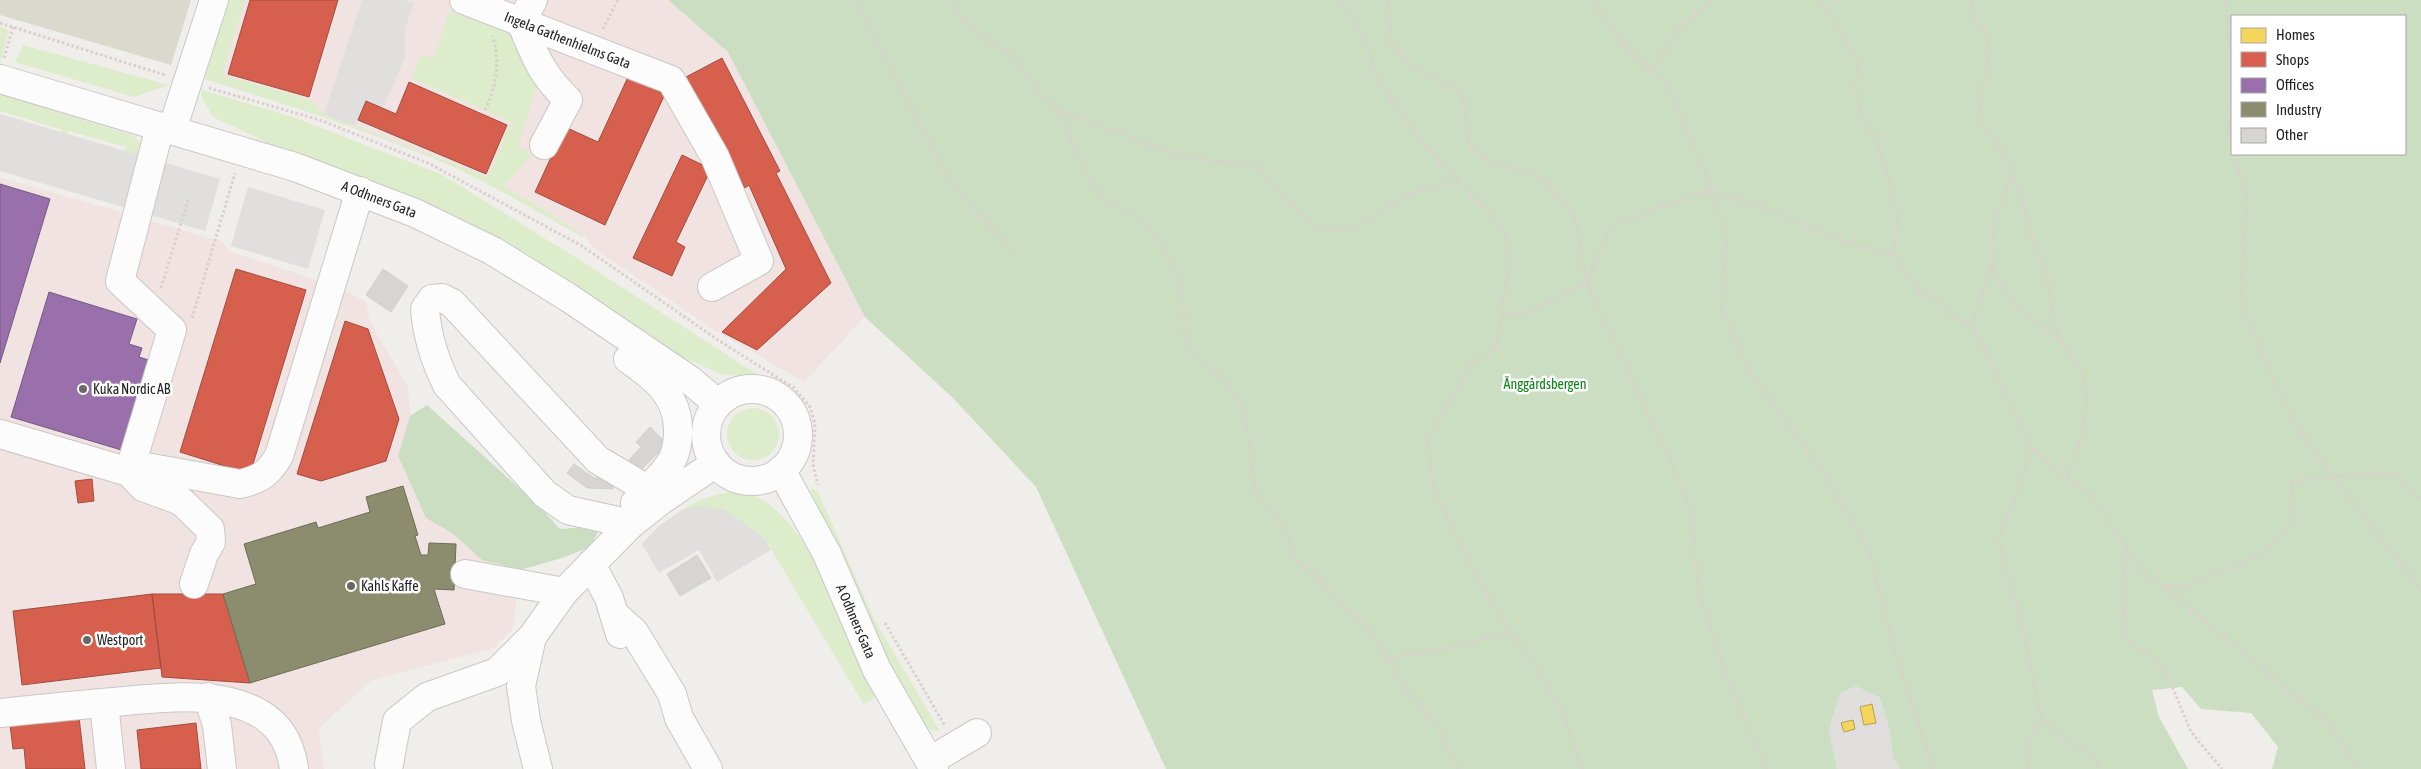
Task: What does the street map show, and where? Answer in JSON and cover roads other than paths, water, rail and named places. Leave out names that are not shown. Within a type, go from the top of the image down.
[{"type":"street","points":[[129,472],[172,330],[120,281],[166,129],[187,82],[214,0]]},
{"type":"street","name":"Ingela Gathenhielms Gata","points":[[469,2],[527,11],[592,49],[671,80],[715,157],[759,261],[712,287]]},
{"type":"street","points":[[527,11],[540,68],[551,83],[568,100],[544,145]]},
{"type":"street","name":"A Odhners Gata","points":[[1,71],[166,129],[242,150],[358,198],[416,213],[493,251],[569,298],[690,380],[718,404]]},
{"type":"street","points":[[129,472],[146,467],[240,484],[255,480],[270,472],[279,456],[358,198],[421,234],[518,285],[652,376],[668,394],[674,404],[678,418],[678,435],[671,462],[653,495]]},
{"type":"street","points":[[625,522],[568,510],[545,494],[447,385],[437,365],[426,325],[425,310],[432,299],[442,298],[452,303],[598,460],[653,495]]},
{"type":"street","points":[[748,389],[771,393],[781,400],[794,418],[797,441],[794,452],[781,470],[762,480],[742,480],[723,471],[710,454],[706,433],[712,413],[718,404],[727,397],[748,389]]},
{"type":"street","points":[[0,434],[129,472],[143,488],[181,501],[197,514],[210,529],[211,542],[204,554],[194,584]]},
{"type":"street","points":[[390,764],[397,720],[427,696],[496,672],[532,637],[564,592],[591,564],[625,522],[653,495],[716,463]]},
{"type":"street","name":"A Odhners Gata","points":[[781,470],[827,554],[877,670],[932,765]]},
{"type":"street","points":[[591,564],[610,598],[622,639],[662,706],[678,718],[708,769]]},
{"type":"street","points":[[465,574],[564,592]]},
{"type":"street","points":[[532,637],[520,686],[526,721],[538,769]]},
{"type":"street","points":[[0,713],[177,696],[208,697],[259,712],[280,729],[287,741],[294,769]]},
{"type":"street","points":[[208,697],[217,725],[222,769]]},
{"type":"street","points":[[104,702],[111,769]]},
{"type":"street","points":[[932,765],[977,733]]},
{"type":"place","name":"Kuka Nordic AB","points":[[83,389]]},
{"type":"place","name":"Kahls Kaffe","points":[[351,586]]},
{"type":"place","name":"Westport","points":[[87,640]]},
{"type":"park label","name":"Änggårdsbergen","points":[[1545,384]]}]
